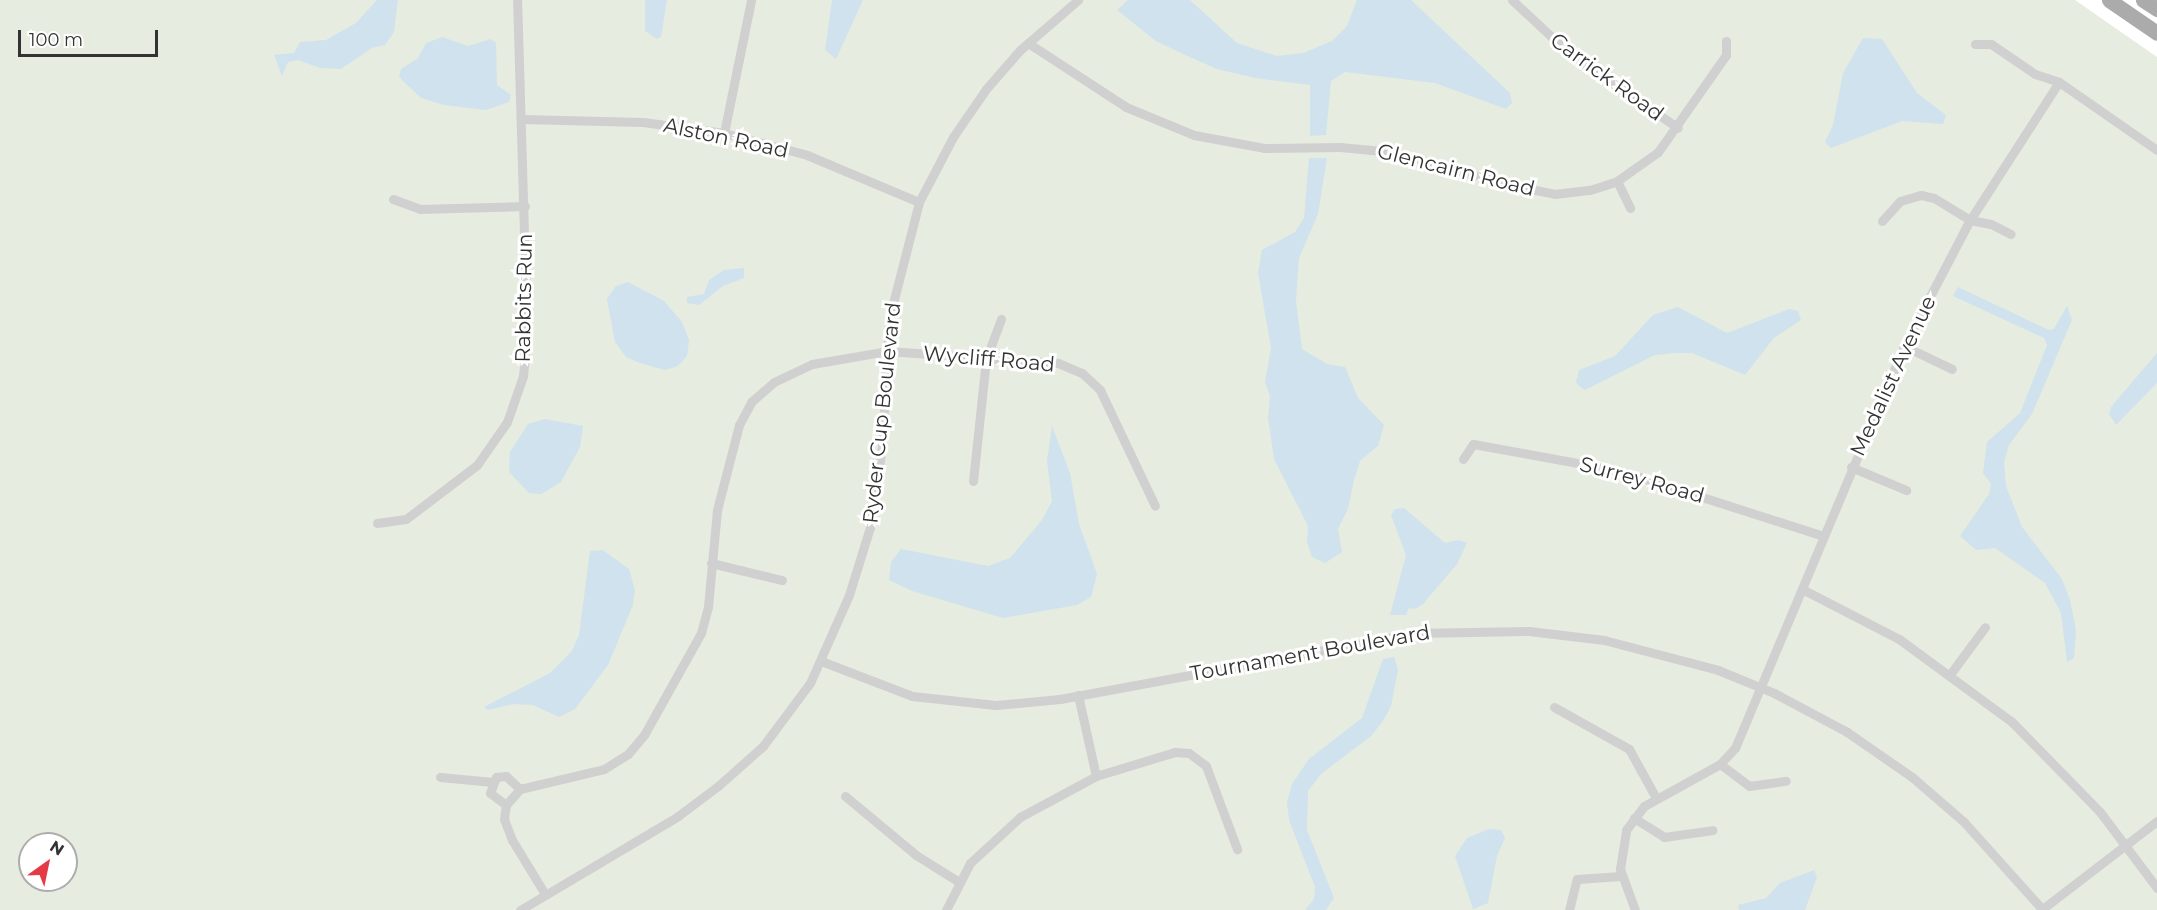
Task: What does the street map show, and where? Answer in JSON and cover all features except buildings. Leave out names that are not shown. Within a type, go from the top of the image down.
[{"type":"main road","points":[[2109,0],[2157,33]]},
{"type":"main road","points":[[2144,0],[2157,9]]},
{"type":"street","name":"Rabbits Run","points":[[377,523],[406,519],[427,506],[477,465],[507,422],[526,358],[525,206],[517,0]]},
{"type":"street","points":[[724,133],[751,0]]},
{"type":"street","name":"Ryder Cup Boulevard","points":[[520,910],[678,816],[718,786],[780,727],[821,661],[849,595],[870,527],[882,447],[886,351],[894,298],[919,202],[969,112],[1028,43],[1078,0]]},
{"type":"street","name":"Carrick Road","points":[[1512,0],[1569,53],[1678,128]]},
{"type":"street","name":"Glencairn Road","points":[[1028,43],[1126,107],[1158,122],[1220,142],[1264,148],[1340,147],[1393,152],[1502,183],[1555,194],[1590,190],[1617,180],[1658,152],[1678,128],[1726,55],[1726,41]]},
{"type":"street","points":[[1975,44],[1991,44],[2035,74],[2059,82],[2157,150]]},
{"type":"street","name":"Medalist Avenue","points":[[1720,764],[1735,748],[1762,687],[1851,467],[1904,346],[1970,220],[2059,82]]},
{"type":"street","name":"Alston Road","points":[[522,119],[643,122],[724,133],[807,155],[919,202]]},
{"type":"street","points":[[1617,180],[1630,208]]},
{"type":"street","points":[[1882,221],[1900,201],[1921,195],[1934,198],[1970,220],[1991,224],[2011,234]]},
{"type":"street","points":[[393,198],[420,209],[525,206]]},
{"type":"street","points":[[973,481],[987,358],[1001,319]]},
{"type":"street","points":[[1904,346],[1952,369]]},
{"type":"street","name":"Wycliff Road","points":[[520,789],[592,774],[622,759],[634,748],[701,633],[717,510],[739,425],[751,402],[774,382],[812,364],[886,351],[1058,363],[1091,380],[1118,425],[1155,506]]},
{"type":"street","name":"Surrey Road","points":[[1463,459],[1473,444],[1621,471],[1823,536]]},
{"type":"street","points":[[1851,467],[1906,490]]},
{"type":"street","points":[[711,563],[782,580]]},
{"type":"street","points":[[1802,589],[1899,639],[1951,673],[2043,750],[2127,844],[2157,888]]},
{"type":"street","points":[[1951,673],[1985,627]]},
{"type":"street","name":"Tournament Boulevard","points":[[821,661],[885,687],[940,702],[996,705],[1078,696],[1387,636],[1470,629],[1529,631],[1604,640],[1680,658],[1762,687],[1848,732],[1912,777],[1991,849],[2042,910]]},
{"type":"street","points":[[1078,696],[1096,776]]},
{"type":"street","points":[[1554,707],[1629,749],[1656,798]]},
{"type":"street","points":[[946,910],[958,882],[1001,830],[1096,776],[1175,752],[1196,756],[1209,772],[1237,849]]},
{"type":"street","points":[[1635,910],[1621,876],[1621,846],[1634,818],[1656,798],[1720,764],[1749,786],[1786,781]]},
{"type":"street","points":[[440,777],[493,782],[506,776],[520,789],[506,805],[504,819],[512,840],[545,894]]},
{"type":"street","points":[[493,782],[490,793],[506,805]]},
{"type":"street","points":[[845,796],[916,855],[958,882]]},
{"type":"street","points":[[1634,818],[1664,837],[1713,830]]},
{"type":"street","points":[[2042,910],[2157,821]]},
{"type":"street","points":[[1569,910],[1577,879],[1621,876]]},
{"type":"shaded area","points":[[0,0],[2075,0],[2157,57],[2157,910],[0,910]]},
{"type":"water","points":[[377,0],[398,0],[394,32],[385,45],[372,48],[341,69],[320,68],[298,60],[288,62],[282,76],[274,55],[294,53],[300,42],[326,40],[356,23]]},
{"type":"water","points":[[645,0],[667,0],[661,37],[657,39],[645,31]]},
{"type":"water","points":[[832,0],[863,0],[836,59],[825,50]]},
{"type":"water","points":[[1128,0],[1190,0],[1237,43],[1277,56],[1303,53],[1332,41],[1347,26],[1357,0],[1411,0],[1510,93],[1512,103],[1506,109],[1435,83],[1345,72],[1331,81],[1326,135],[1310,136],[1310,85],[1255,78],[1217,69],[1181,53],[1156,41],[1117,10]]},
{"type":"water","points":[[442,37],[468,46],[491,39],[496,43],[497,85],[511,95],[509,102],[486,110],[444,105],[421,98],[404,82],[399,76],[401,69],[418,58],[426,43]]},
{"type":"water","points":[[1863,38],[1882,39],[1917,93],[1946,115],[1943,124],[1902,121],[1831,148],[1825,142],[1833,125],[1843,73]]},
{"type":"water","points":[[1309,158],[1327,158],[1318,214],[1299,258],[1296,301],[1302,349],[1327,364],[1345,367],[1358,398],[1384,425],[1378,446],[1360,461],[1348,509],[1338,529],[1342,552],[1325,563],[1312,557],[1307,542],[1308,526],[1274,459],[1268,417],[1270,396],[1265,382],[1271,348],[1258,273],[1262,250],[1295,232],[1304,218]]},
{"type":"water","points":[[744,268],[744,278],[723,286],[699,305],[687,303],[687,297],[704,294],[709,280],[724,270]]},
{"type":"water","points":[[628,282],[664,301],[682,322],[689,340],[687,356],[678,366],[665,370],[640,363],[626,357],[615,342],[607,299],[616,286]]},
{"type":"water","points":[[1958,287],[2049,330],[2054,329],[2067,306],[2072,320],[2032,414],[2009,445],[2004,462],[2006,486],[2022,527],[2062,579],[2070,600],[2076,630],[2074,658],[2067,662],[2061,613],[2045,583],[1995,548],[1976,550],[1960,536],[1989,494],[1991,484],[1983,473],[1987,442],[2020,413],[2047,345],[2044,338],[1953,296]]},
{"type":"water","points":[[1678,307],[1727,333],[1789,309],[1798,311],[1801,320],[1774,338],[1745,375],[1692,353],[1676,353],[1655,355],[1585,390],[1579,386],[1576,382],[1579,370],[1615,356],[1653,315]]},
{"type":"water","points":[[2157,353],[2157,383],[2116,425],[2109,414],[2111,407]]},
{"type":"water","points":[[545,419],[583,426],[580,447],[561,482],[541,494],[529,493],[509,472],[510,452],[528,424]]},
{"type":"water","points":[[1052,426],[1070,473],[1079,524],[1097,574],[1091,597],[1077,605],[1003,618],[912,591],[889,580],[891,562],[901,549],[988,566],[1010,558],[1042,520],[1052,501],[1047,461]]},
{"type":"water","points":[[1404,508],[1445,543],[1459,540],[1467,543],[1457,564],[1423,604],[1415,609],[1409,608],[1406,615],[1390,615],[1406,555],[1391,515],[1395,509]]},
{"type":"water","points":[[603,550],[629,569],[635,590],[633,605],[608,665],[575,709],[559,717],[533,705],[513,704],[488,710],[484,707],[550,673],[572,651],[579,635],[590,551]]},
{"type":"water","points":[[1394,657],[1398,670],[1391,706],[1383,721],[1371,736],[1321,774],[1308,791],[1307,830],[1334,898],[1326,910],[1305,910],[1314,899],[1315,887],[1289,820],[1287,802],[1292,784],[1309,759],[1362,718],[1383,659]]},
{"type":"water","points":[[1489,829],[1501,830],[1505,838],[1497,856],[1488,903],[1473,909],[1455,856],[1467,838]]},
{"type":"water","points":[[1814,870],[1817,877],[1805,910],[1739,910],[1738,905],[1766,898],[1780,883]]}]
